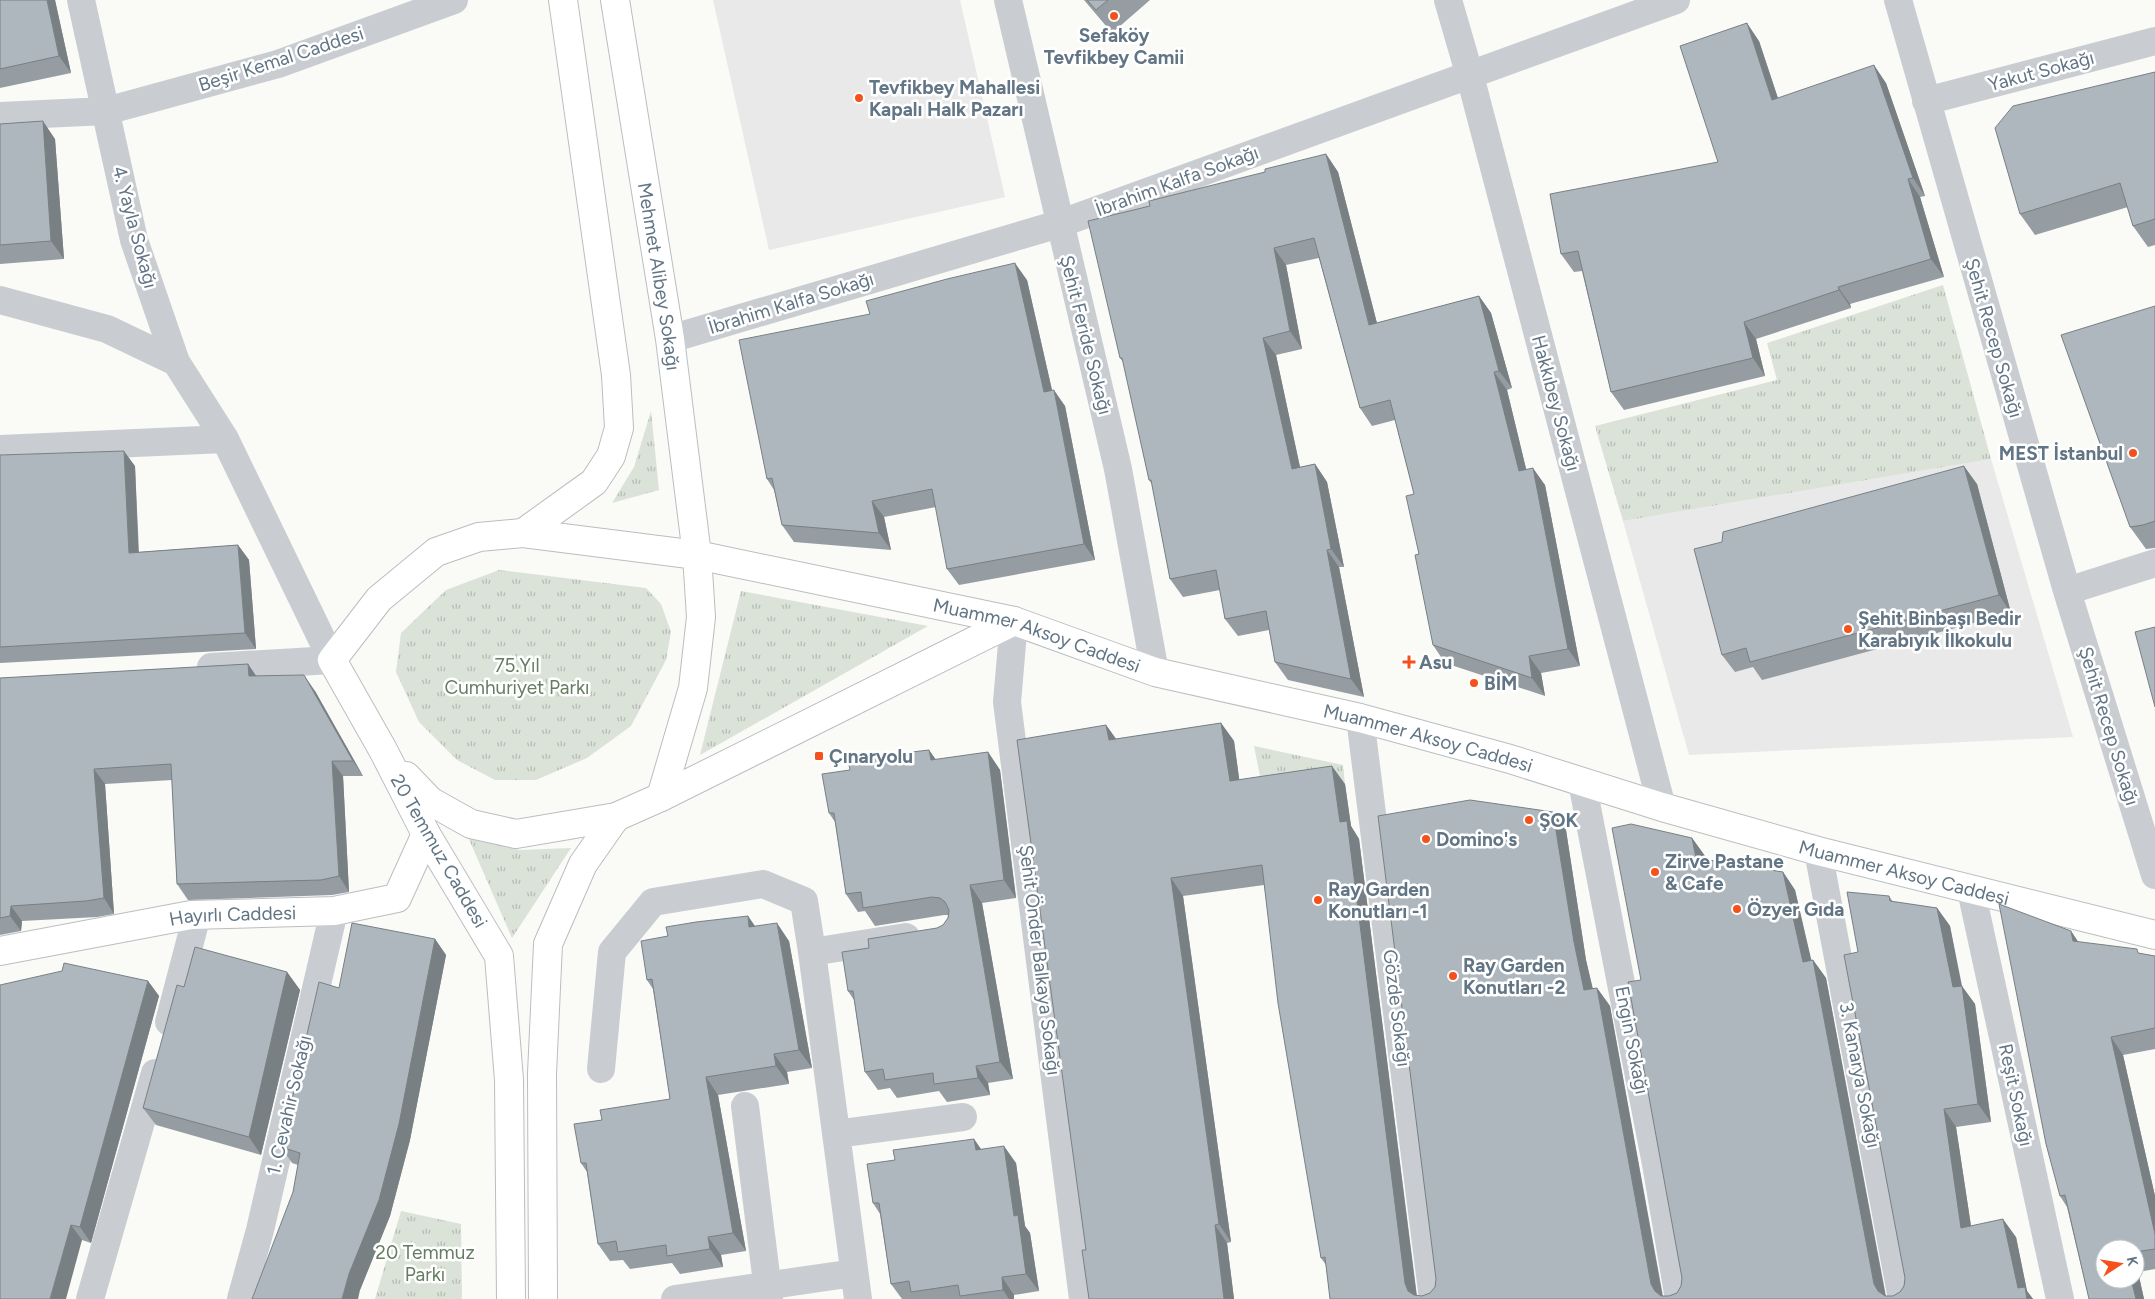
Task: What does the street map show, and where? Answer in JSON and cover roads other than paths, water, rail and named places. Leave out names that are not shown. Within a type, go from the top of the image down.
[{"type":"main road","points":[[523,533],[594,482],[611,456],[619,428],[616,375],[563,0]]},
{"type":"main road","name":"Mehmet Alibey Sokağı","points":[[615,0],[670,339],[697,555],[701,617],[693,688],[661,797]]},
{"type":"main road","name":"Muammer Aksoy Caddesi","points":[[332,660],[380,599],[436,552],[479,537],[523,533],[697,555],[1014,621],[1155,672],[1360,718],[1510,759],[1662,807],[1818,851],[2155,935]]},
{"type":"main road","points":[[383,750],[430,802],[471,824],[516,834],[616,817],[661,797],[1014,621]]},
{"type":"main road","name":"20 Temmuz Caddesi","points":[[332,660],[383,750],[426,834],[500,956],[509,1080],[511,1299]]},
{"type":"main road","points":[[543,1299],[542,1074],[548,944],[583,864],[616,817]]},
{"type":"main road","name":"Hayırlı Caddesi","points":[[0,951],[197,915],[334,911],[397,898],[426,834]]},
{"type":"street","name":"4. Yayla Sokağı","points":[[81,0],[134,240],[176,362],[225,439]]},
{"type":"street","name":"Beşir Kemal Caddesi","points":[[0,116],[106,111],[278,64],[454,0]]},
{"type":"street","name":"Şehit Feride Sokağı","points":[[1008,0],[1118,469],[1155,672]]},
{"type":"street","name":"Hakkıbey Sokağı","points":[[1448,0],[1470,76],[1662,807]]},
{"type":"street","name":"İbrahim Kalfa Sokağı","points":[[670,339],[1059,224],[1676,0]]},
{"type":"street","name":"Şehit Recep Sokağı","points":[[1898,0],[2066,591],[2153,862]]},
{"type":"street","name":"Yakut Sokağı","points":[[1926,101],[2155,41]]},
{"type":"street","points":[[0,300],[107,329],[176,362]]},
{"type":"street","points":[[0,448],[225,439]]},
{"type":"street","name":"20 Temmuz Caddesi","points":[[225,439],[332,660]]},
{"type":"street","points":[[2066,591],[2155,564]]},
{"type":"street","name":"Şehit Önder Balkaya Sokağı","points":[[1014,621],[1007,702],[1083,1299]]},
{"type":"street","points":[[184,668],[332,660]]},
{"type":"street","name":"Gözde Sokağı","points":[[1360,718],[1433,1299]]},
{"type":"street","name":"Engin Sokağı","points":[[1582,782],[1656,1164],[1679,1299]]},
{"type":"street","name":"3. Kanarya Sokağı","points":[[1818,851],[1902,1299]]},
{"type":"street","points":[[601,1068],[612,952],[654,902],[763,884],[804,901],[858,1299]]},
{"type":"street","name":"Reşit Sokağı","points":[[1971,890],[2060,1299]]},
{"type":"street","name":"1. Cevahir Sokağı","points":[[241,1299],[260,1230],[334,911]]},
{"type":"street","points":[[90,1299],[197,915]]},
{"type":"street","points":[[812,952],[927,933]]},
{"type":"street","points":[[745,1106],[768,1292]]},
{"type":"street","points":[[836,1134],[963,1117]]},
{"type":"street","points":[[675,1299],[768,1292],[854,1272]]},
{"type":"place","name":"Sefaköy Tevfikbey Camii","points":[[1114,16]]},
{"type":"place","name":"Tevfikbey Mahallesi Kapalı Halk Pazarı","points":[[859,98]]},
{"type":"place","name":"MEST İstanbul","points":[[2133,453]]},
{"type":"place","name":"Şehit Binbaşı Bedir Karabıyık İlkokulu","points":[[1848,629]]},
{"type":"place","name":"Asu","points":[[1409,662]]},
{"type":"place","name":"BİM","points":[[1474,683]]},
{"type":"place","name":"Çınaryolu","points":[[819,756]]},
{"type":"place","name":"ŞOK","points":[[1529,820]]},
{"type":"place","name":"Domino's","points":[[1426,839]]},
{"type":"place","name":"Zirve Pastane & Cafe","points":[[1655,872]]},
{"type":"place","name":"Ray Garden Konutları -1","points":[[1318,900]]},
{"type":"place","name":"Özyer Gıda","points":[[1737,909]]},
{"type":"place","name":"Ray Garden Konutları -2","points":[[1453,976]]},
{"type":"park label","name":"75.Yıl Cumhuriyet Parkı","points":[[517,676]]},
{"type":"park label","name":"20 Temmuz Parkı","points":[[425,1263]]}]
